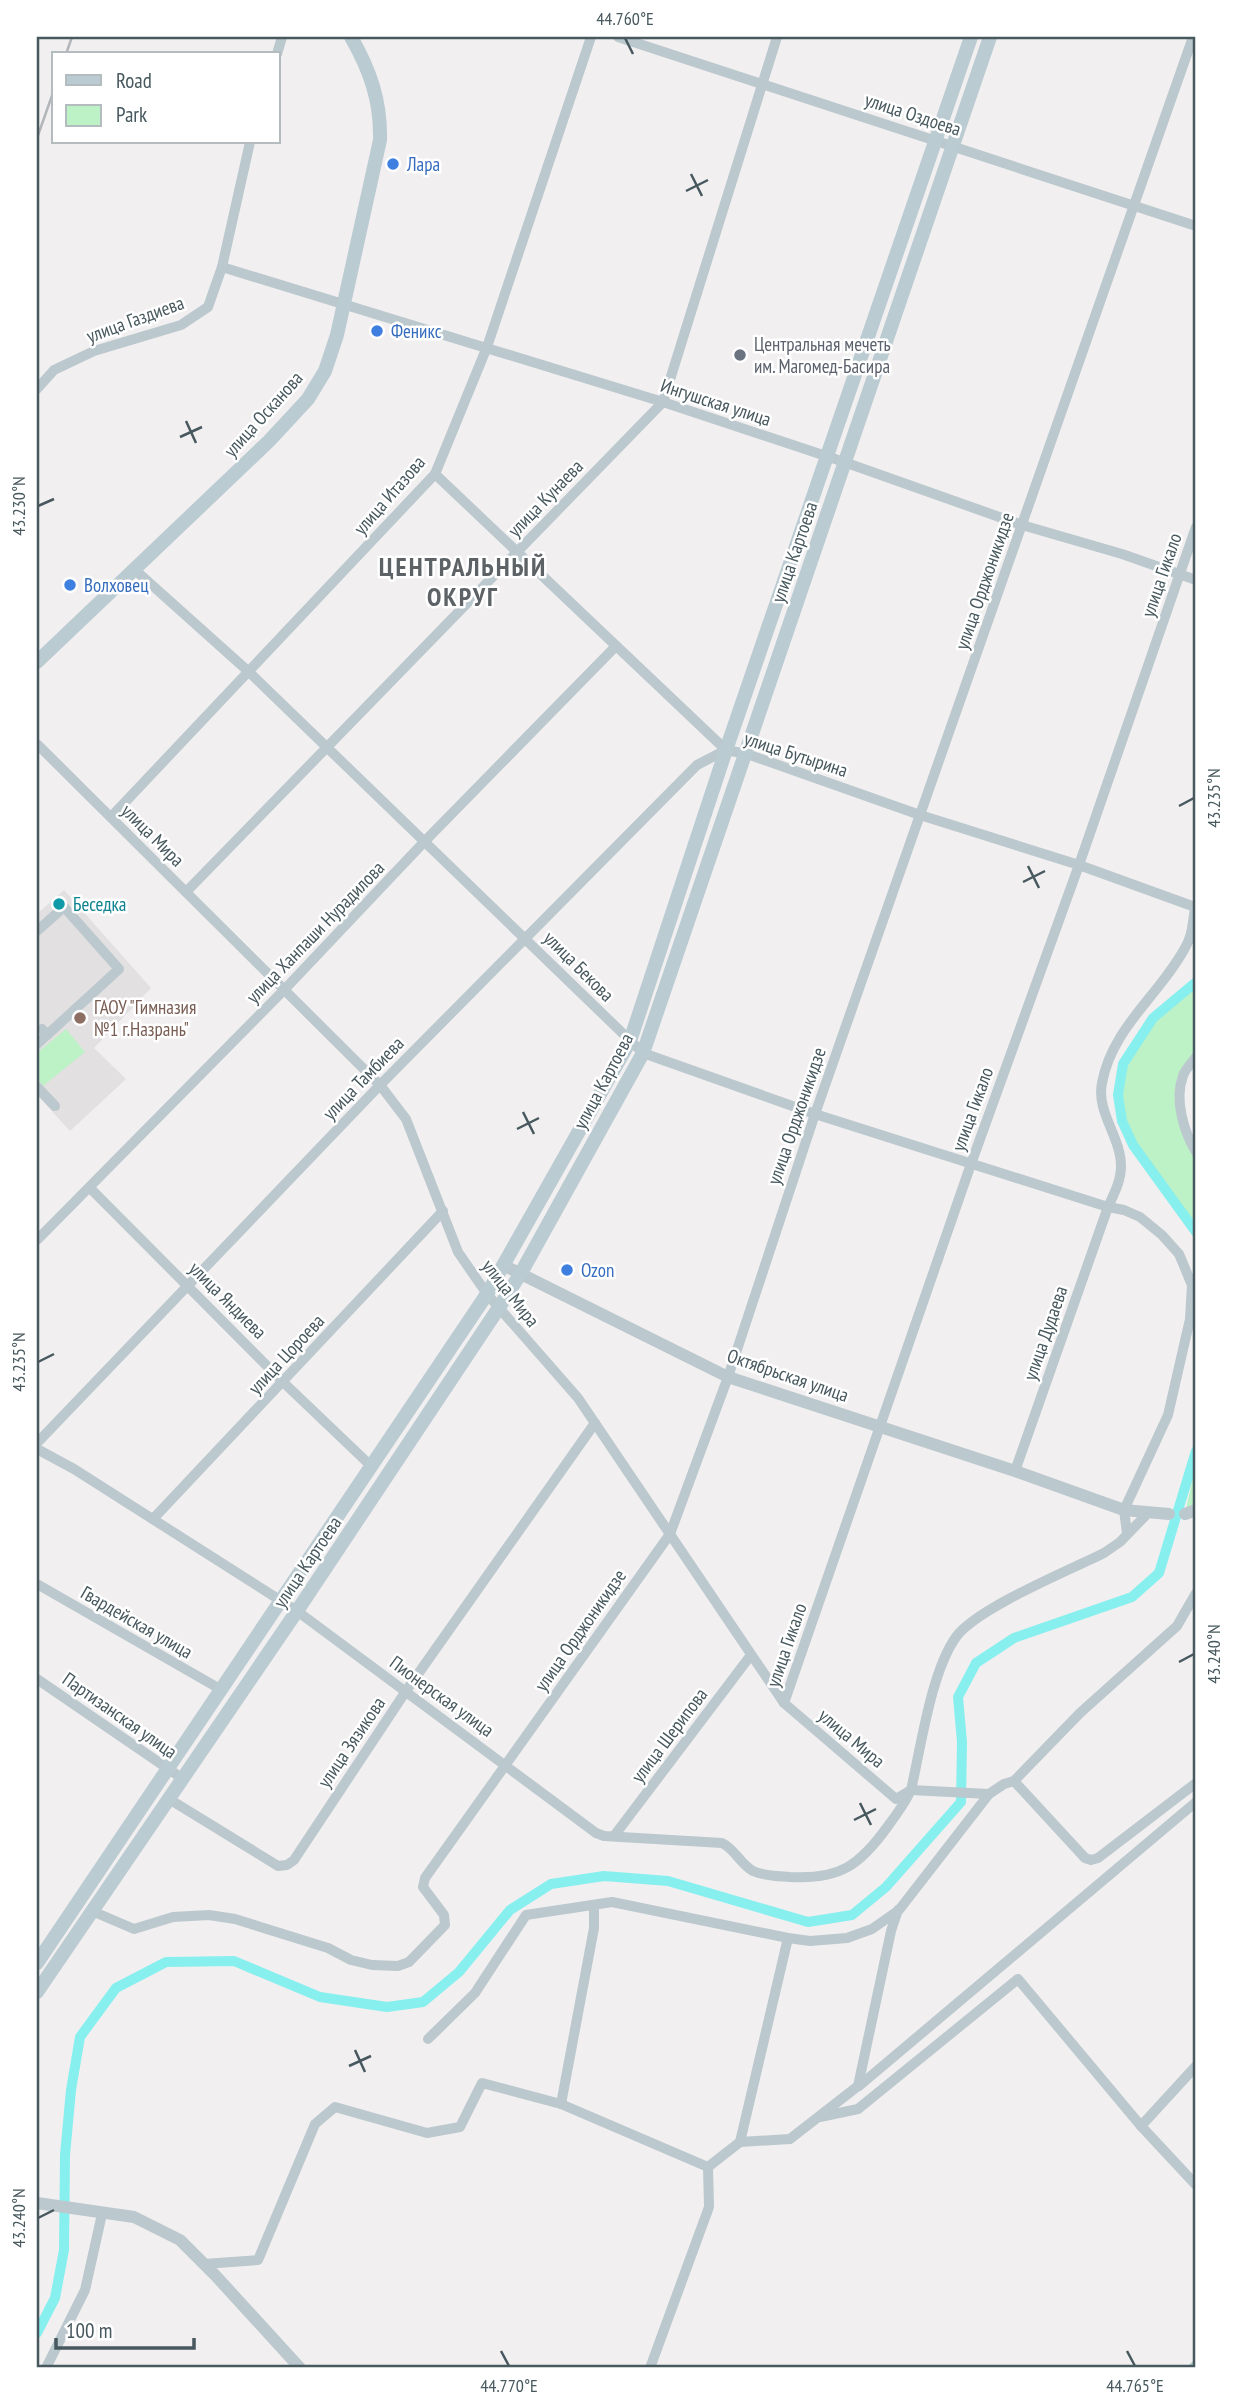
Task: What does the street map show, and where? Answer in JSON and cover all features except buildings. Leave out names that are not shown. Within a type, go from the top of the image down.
[{"type":"main road","name":"улица Осканова","points":[[37,662],[270,442],[308,399],[326,371],[345,305],[377,157],[380,128],[375,86],[351,37]]},
{"type":"main road","name":"улица Картоева","points":[[37,1963],[487,1294],[630,1041],[726,750],[971,37]]},
{"type":"main road","name":"улица Картоева","points":[[37,1992],[297,1611],[498,1309],[521,1273],[643,1053],[990,37]]},
{"type":"street","name":"улица Итазова","points":[[111,817],[435,474],[487,347],[590,37]]},
{"type":"street","name":"улица Оздоева","points":[[618,37],[1196,226]]},
{"type":"street","name":"улица Кунаева","points":[[186,892],[663,402],[777,37]]},
{"type":"street","name":"улица Орджоникидзе","points":[[92,1911],[126,1928],[134,1929],[191,1914],[234,1919],[328,1948],[351,1960],[372,1965],[398,1966],[409,1962],[445,1925],[446,1920],[423,1887],[425,1878],[670,1534],[728,1377],[815,1114],[1193,37]]},
{"type":"street","name":"улица Газдиева","points":[[37,389],[54,370],[94,351],[181,326],[208,307],[222,267],[250,144]]},
{"type":"street","name":"Ингушская улица","points":[[222,267],[663,402],[845,462],[1022,525],[1122,554],[1196,580]]},
{"type":"street","name":"улица Бутырина","points":[[435,474],[726,750],[747,754],[920,815],[1079,865],[1196,906]]},
{"type":"street","name":"улица Гикало","points":[[784,1703],[1196,527]]},
{"type":"street","name":"улица Бекова","points":[[134,569],[249,672],[643,1053],[815,1114],[1124,1210],[1140,1217],[1162,1236],[1179,1254],[1192,1285],[1190,1320],[1168,1415],[1124,1510]]},
{"type":"street","name":"улица Ханпаши Нурадилова","points":[[37,1240],[284,990],[616,646]]},
{"type":"street","name":"улица Мира","points":[[37,744],[380,1085],[406,1119],[458,1252],[498,1309],[578,1398],[784,1703],[896,1799],[911,1790],[989,1794]]},
{"type":"street","name":"улица Тамбиева","points":[[37,1443],[380,1085],[697,765],[726,750]]},
{"type":"street","name":"улица Дудаева","points":[[1015,1471],[1117,1186],[1121,1167],[1119,1148],[1101,1105],[1101,1084],[1111,1052],[1129,1021],[1185,949],[1195,923],[1196,906]]},
{"type":"street","points":[[37,931],[64,908],[119,969],[45,1032],[37,1044]]},
{"type":"street","points":[[1196,1057],[1183,1075],[1180,1103],[1188,1138],[1196,1152]]},
{"type":"street","points":[[37,1087],[55,1106]]},
{"type":"street","name":"улица Яндиева","points":[[90,1188],[370,1465]]},
{"type":"street","name":"улица Цороева","points":[[153,1519],[443,1211]]},
{"type":"street","name":"Октябрьская улица","points":[[503,1265],[728,1377],[1015,1471],[1124,1510],[1169,1514]]},
{"type":"street","name":"улица Зязикова","points":[[169,1799],[278,1866],[287,1865],[294,1860],[406,1691],[595,1423]]},
{"type":"street","name":"Пионерская улица","points":[[37,1449],[74,1469],[297,1611],[596,1833],[604,1836],[722,1843],[751,1870],[779,1876],[813,1878],[833,1875],[850,1867],[871,1850],[911,1790]]},
{"type":"street","points":[[1124,1510],[1127,1533]]},
{"type":"street","points":[[911,1790],[939,1672],[957,1636],[987,1611],[1104,1553],[1120,1542],[1148,1513]]},
{"type":"street","name":"Гвардейская улица","points":[[37,1584],[220,1689]]},
{"type":"street","points":[[859,2086],[891,1931],[899,1910],[989,1794],[1014,1781],[1080,1713],[1177,1626],[1196,1593]]},
{"type":"street","name":"улица Шерипова","points":[[614,1836],[751,1655]]},
{"type":"street","name":"Партизанская улица","points":[[37,1679],[183,1779]]},
{"type":"street","points":[[1014,1781],[1085,1857],[1091,1860],[1098,1858],[1196,1783]]},
{"type":"street","points":[[708,2167],[740,2142],[790,2139],[859,2086],[1196,1802]]},
{"type":"street","points":[[428,2039],[475,1993],[526,1915],[612,1902],[810,1941],[847,1938],[872,1928],[899,1910]]},
{"type":"street","points":[[561,2104],[594,1928],[594,1905]]},
{"type":"street","points":[[740,2142],[788,1938]]},
{"type":"street","points":[[818,2118],[858,2109],[1018,1979],[1141,2126],[1196,2185]]},
{"type":"street","points":[[1141,2126],[1196,2066]]},
{"type":"street","points":[[204,2264],[258,2260],[315,2124],[335,2107],[427,2133],[460,2127],[482,2083],[561,2104],[708,2167]]},
{"type":"street","points":[[650,2368],[709,2207],[708,2167]]},
{"type":"street","points":[[37,2205],[134,2217],[180,2240],[300,2368]]},
{"type":"street","points":[[47,2368],[85,2290],[102,2214]]},
{"type":"shaded area","name":"ГАОУ \"Гимназия №1 г.Назрань\"","points":[[64,890],[151,988],[94,1048],[126,1079],[70,1131],[37,1095],[37,914]]},
{"type":"green space","points":[[1196,982],[1196,1057],[1183,1075],[1179,1103],[1196,1152],[1196,1232],[1133,1145],[1122,1121],[1118,1095],[1123,1064],[1153,1018]]},
{"type":"green space","points":[[66,1029],[85,1052],[43,1086],[37,1078],[37,1053]]},
{"type":"green space","points":[[1196,1463],[1196,1505],[1186,1509]]},
{"type":"waterway","points":[[1196,982],[1153,1018],[1123,1064],[1118,1095],[1122,1121],[1133,1145],[1196,1232]]},
{"type":"waterway","points":[[37,2333],[55,2298],[64,2250],[65,2155],[71,2090],[80,2037],[116,1988],[166,1962],[234,1961],[320,1997],[387,2007],[423,2002],[459,1972],[510,1910],[551,1884],[604,1876],[668,1881],[808,1922],[852,1915],[886,1887],[961,1802],[962,1742],[958,1697],[976,1663],[1014,1638],[1132,1597],[1159,1573],[1196,1451]]},
{"type":"railway","points":[[67,52],[72,37]]},
{"type":"railway","points":[[37,138],[52,96]]},
{"type":"place","name":"Лара","points":[[393,164]]},
{"type":"place","name":"Феникс","points":[[377,331]]},
{"type":"place","name":"Центральная мечеть им. Магомед-Басира","points":[[740,355]]},
{"type":"place","name":"Волховец","points":[[70,585]]},
{"type":"place","name":"Беседка","points":[[59,904]]},
{"type":"place","name":"ГАОУ \"Гимназия №1 г.Назрань\"","points":[[80,1018]]},
{"type":"place","name":"Ozon","points":[[567,1270]]},
{"type":"district","name":"ЦЕНТРАЛЬНЫЙ ОКРУГ","points":[[463,581]]}]
